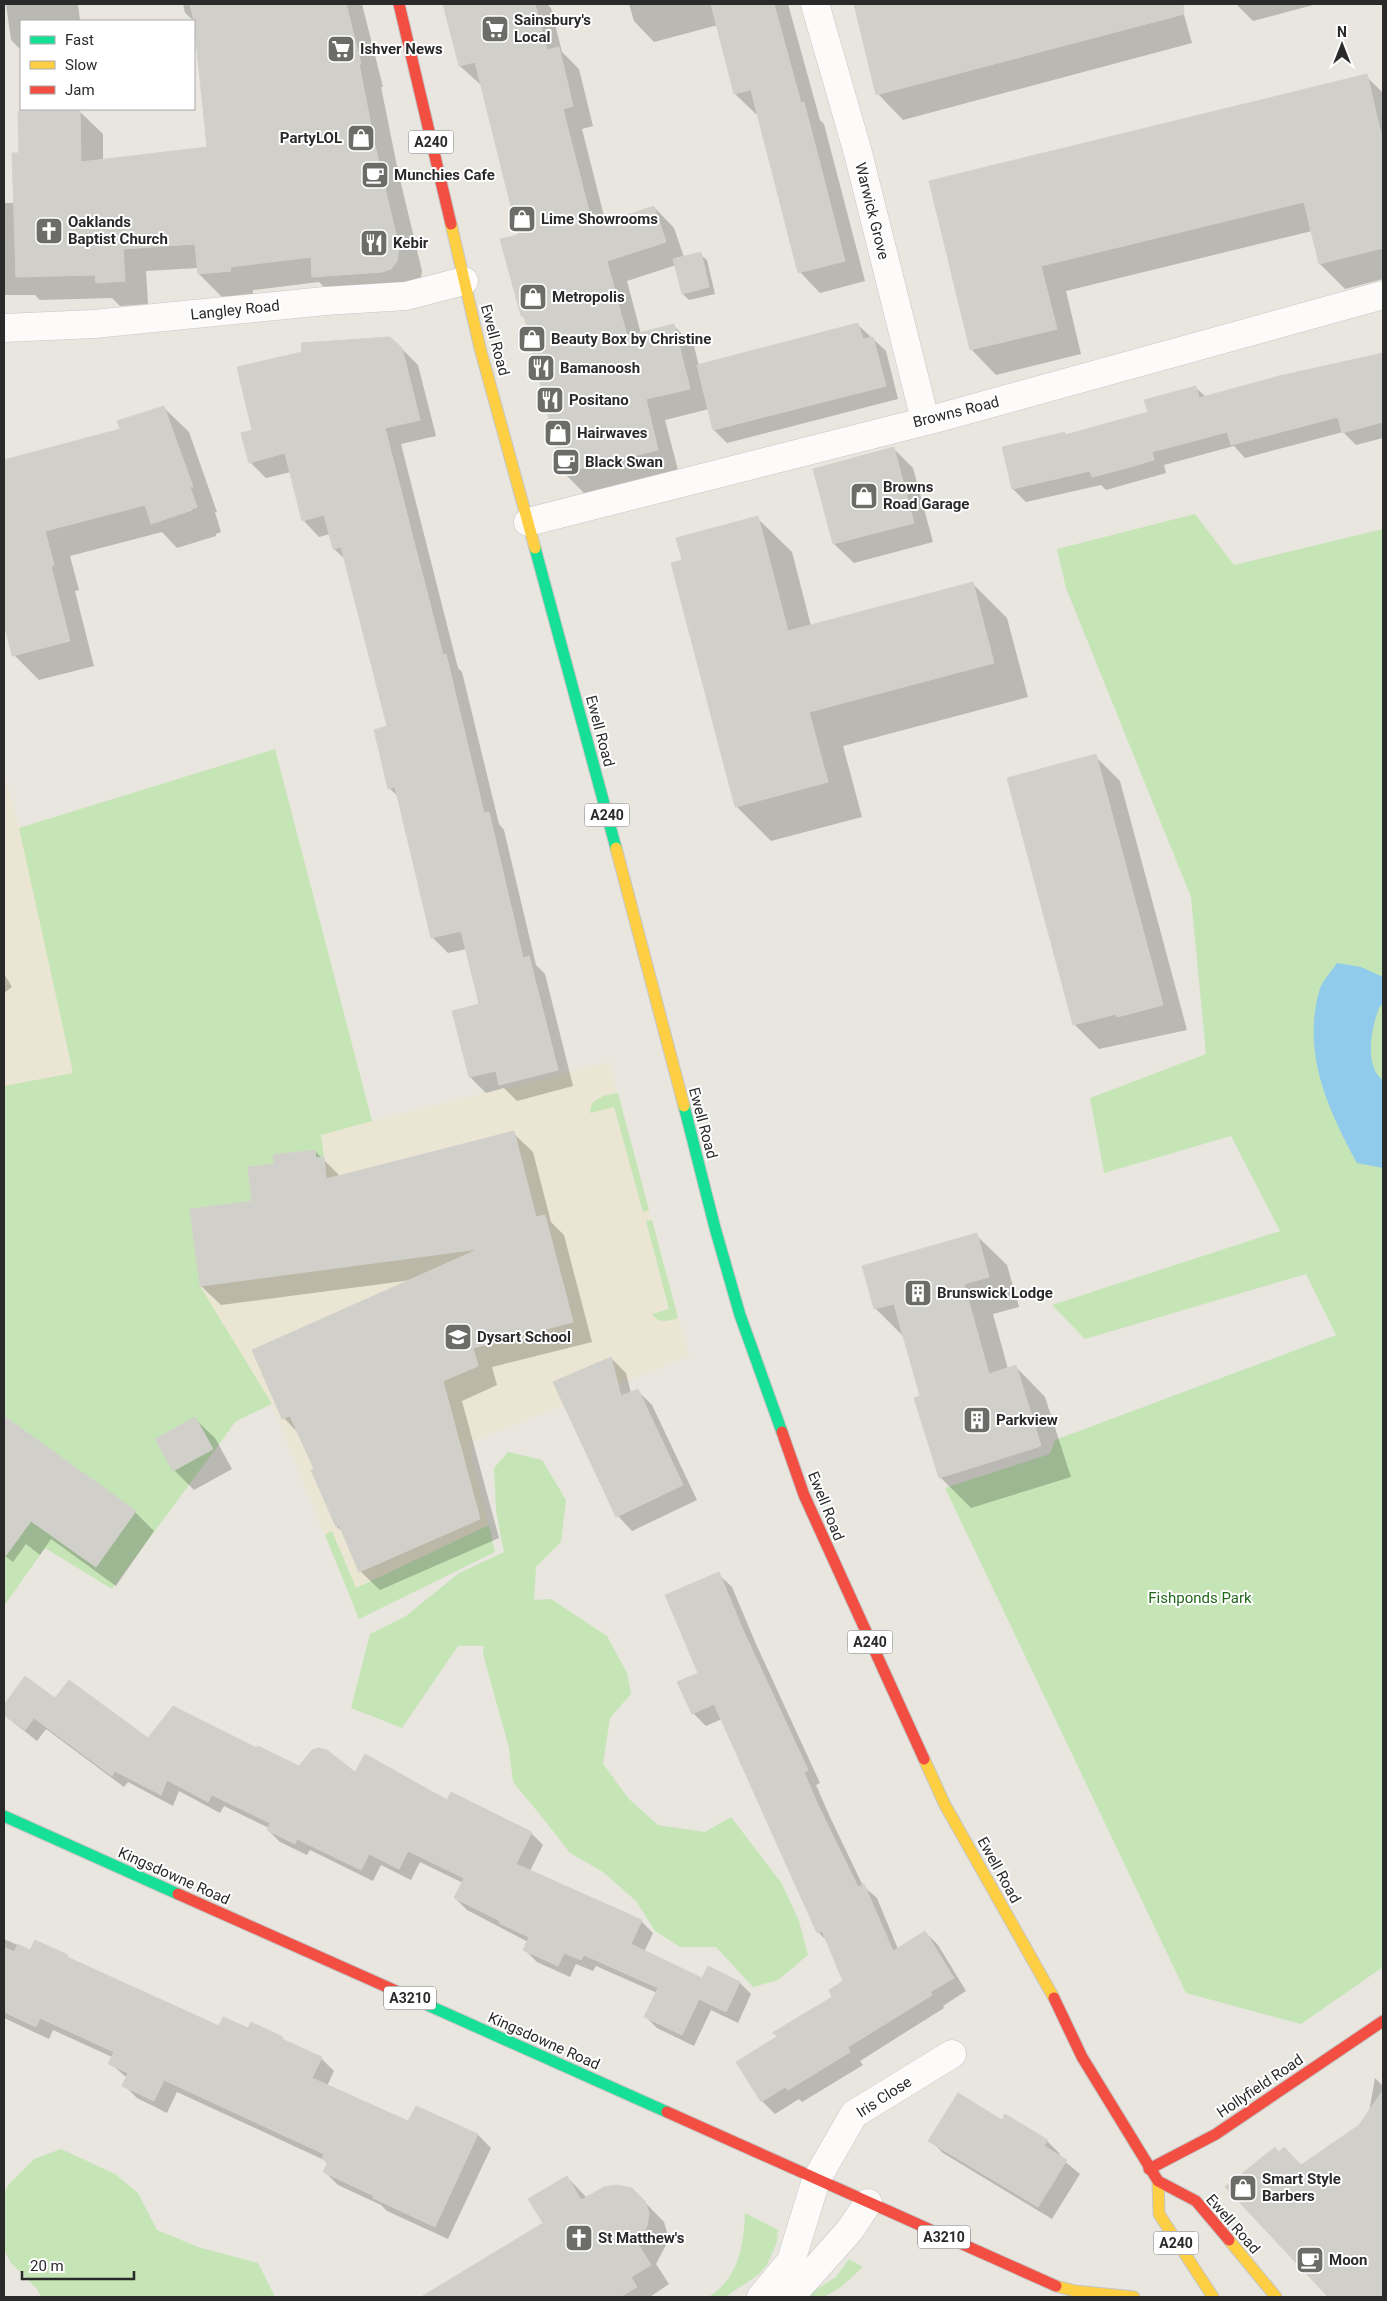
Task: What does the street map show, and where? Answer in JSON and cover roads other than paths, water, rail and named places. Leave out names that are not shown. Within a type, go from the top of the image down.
[{"type":"main road","name":"Ewell Road","points":[[403,5],[464,281],[660,1011],[724,1259],[744,1324],[804,1495],[945,1805],[1060,2007],[1082,2057],[1158,2181],[1196,2201],[1221,2228],[1276,2297]]},
{"type":"main road","name":"Kingsdowne Road","points":[[4,1816],[1074,2295],[1118,2294],[1134,2297]]},
{"type":"main road","name":"Hollyfield Road","points":[[1149,2169],[1216,2134],[1383,2020]]},
{"type":"main road","name":"A240","points":[[1158,2181],[1159,2214],[1212,2297]]},
{"type":"street","name":"Warwick Grove","points":[[815,4],[858,153],[925,420]]},
{"type":"street","name":"Langley Road","points":[[4,328],[94,324],[325,301],[406,296],[464,281]]},
{"type":"street","name":"Browns Road","points":[[528,522],[938,418],[1383,295]]},
{"type":"street","name":"Iris Close","points":[[761,2297],[790,2261],[816,2180],[854,2114],[952,2054]]},
{"type":"street","points":[[776,2297],[799,2287],[850,2230],[868,2203]]},
{"type":"water","points":[[1337,963],[1361,967],[1383,977],[1383,1005],[1380,1006],[1374,1023],[1371,1055],[1377,1074],[1383,1080],[1383,1168],[1357,1163],[1328,1102],[1316,1059],[1314,1037],[1319,992],[1324,981]]},
{"type":"place","name":"Sainsbury's Local","points":[[495,29]]},
{"type":"place","name":"Ishver News","points":[[341,49]]},
{"type":"place","name":"PartyLOL","points":[[361,138]]},
{"type":"place","name":"Munchies Cafe","points":[[375,175]]},
{"type":"place","name":"Lime Showrooms","points":[[522,219]]},
{"type":"place","name":"Oaklands Baptist Church","points":[[49,231]]},
{"type":"place","name":"Kebir","points":[[374,243]]},
{"type":"place","name":"Metropolis","points":[[533,297]]},
{"type":"place","name":"Beauty Box by Christine","points":[[532,339]]},
{"type":"place","name":"Bamanoosh","points":[[541,368]]},
{"type":"place","name":"Positano","points":[[550,400]]},
{"type":"place","name":"Hairwaves","points":[[558,433]]},
{"type":"place","name":"Black Swan","points":[[566,462]]},
{"type":"place","name":"Browns Road Garage","points":[[864,496]]},
{"type":"place","name":"Brunswick Lodge","points":[[918,1293]]},
{"type":"place","name":"Dysart School","points":[[458,1337]]},
{"type":"place","name":"Parkview","points":[[977,1420]]},
{"type":"place","name":"Smart Style Barbers","points":[[1243,2188]]},
{"type":"place","name":"St Matthew's","points":[[579,2238]]},
{"type":"place","name":"Moon","points":[[1310,2260]]},
{"type":"park label","name":"Fishponds Park","points":[[1200,1598]]}]
